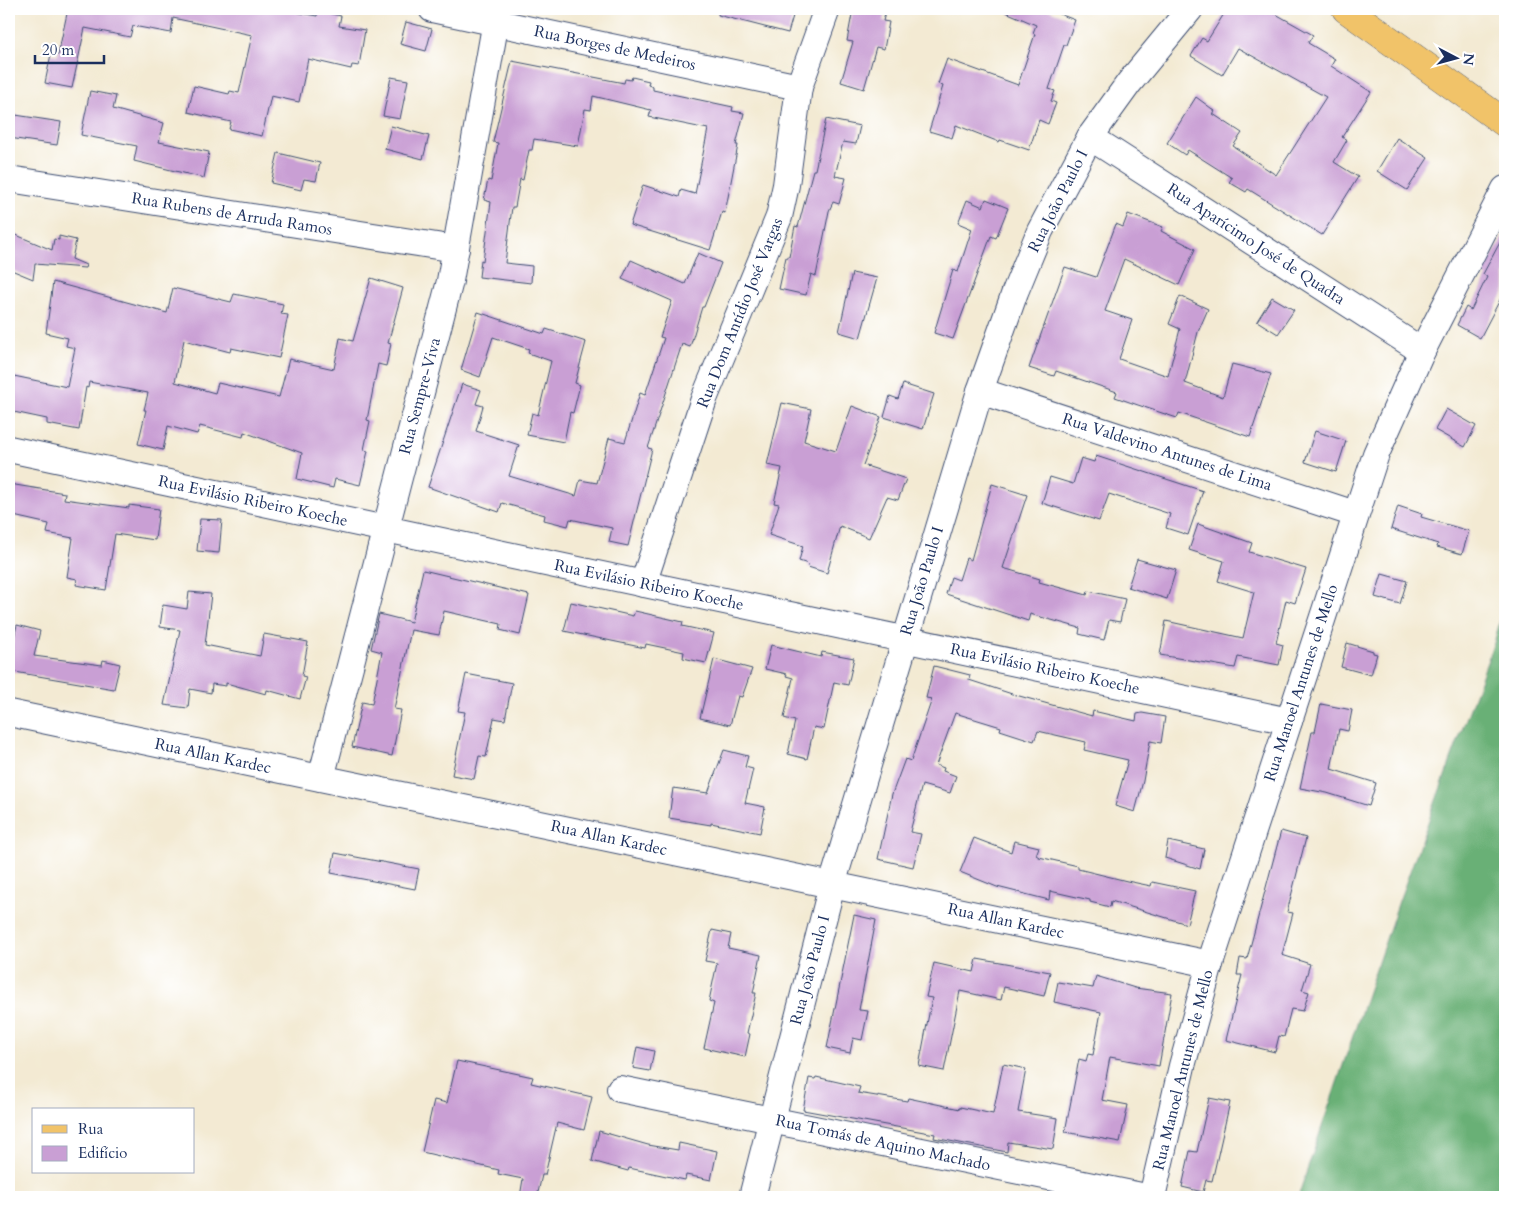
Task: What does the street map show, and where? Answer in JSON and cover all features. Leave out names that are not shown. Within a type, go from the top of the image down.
[{"type":"main road","points":[[1346,9],[1505,123]]},
{"type":"street","name":"Rua Borges de Medeiros","points":[[432,9],[497,16],[799,87]]},
{"type":"street","name":"Rua Dom Antídio José Vargas","points":[[643,584],[704,399],[779,217],[786,185],[799,87],[827,9]]},
{"type":"street","name":"Rua João Paulo I","points":[[752,1197],[770,1120],[832,885],[904,639],[980,391],[1040,231],[1090,137],[1129,82],[1190,9]]},
{"type":"street","name":"Rua Sempre-Viva","points":[[321,778],[450,281],[497,16]]},
{"type":"street","name":"Rua Aparícimo José de Quadra","points":[[1090,137],[1422,351]]},
{"type":"street","name":"Rua Rubens de Arruda Ramos","points":[[9,179],[456,250]]},
{"type":"street","name":"Rua Manoel Antunes de Mello","points":[[1152,1197],[1182,1066],[1210,964],[1376,454],[1422,351],[1505,189]]},
{"type":"street","name":"Rua Valdevino Antunes de Lima","points":[[980,391],[1355,514]]},
{"type":"street","name":"Rua Evilásio Ribeiro Koeche","points":[[9,449],[1289,721]]},
{"type":"street","name":"Rua Allan Kardec","points":[[9,713],[1210,964]]},
{"type":"street","name":"Rua Tomás de Aquino Machado","points":[[620,1089],[1146,1197]]},
{"type":"green space","points":[[1505,603],[1505,1197],[1298,1197],[1399,901],[1494,643]]},
{"type":"building","points":[[68,9],[278,9],[317,16],[318,11],[341,16],[339,26],[365,30],[359,66],[352,65],[351,69],[308,59],[299,102],[271,96],[262,136],[229,129],[231,122],[188,112],[194,86],[229,94],[230,91],[239,93],[252,35],[173,18],[171,33],[133,26],[130,37],[85,28],[72,88],[45,83],[51,54],[58,55]]},
{"type":"building","points":[[719,9],[795,9],[788,33],[718,15]]},
{"type":"building","points":[[853,9],[886,9],[883,21],[889,22],[884,49],[876,47],[864,89],[841,82],[853,42],[847,41]]},
{"type":"building","points":[[999,9],[1046,9],[1075,20],[1049,89],[1055,91],[1051,101],[1056,103],[1048,124],[1039,120],[1029,150],[1000,140],[999,142],[956,125],[952,138],[929,131],[943,86],[938,84],[947,59],[1018,85],[1035,34],[1033,33],[1036,25]]},
{"type":"building","points":[[1227,9],[1267,9],[1313,35],[1308,43],[1335,59],[1331,66],[1371,92],[1342,137],[1347,140],[1334,162],[1358,177],[1322,235],[1248,189],[1246,192],[1229,182],[1232,178],[1188,150],[1185,155],[1167,143],[1196,97],[1215,111],[1213,114],[1242,133],[1233,146],[1276,175],[1326,97],[1238,48],[1222,75],[1191,56],[1202,38],[1207,41]]},
{"type":"building","points":[[406,22],[432,29],[426,51],[400,44]]},
{"type":"building","points":[[512,61],[624,83],[625,79],[631,80],[632,77],[649,81],[648,85],[653,87],[653,90],[733,107],[732,111],[744,113],[736,145],[738,145],[725,213],[722,212],[710,250],[630,225],[643,185],[679,197],[681,190],[695,194],[708,129],[649,117],[651,110],[593,96],[591,110],[585,109],[578,146],[534,139],[532,150],[529,150],[523,180],[520,179],[515,207],[512,207],[505,263],[532,266],[531,283],[479,277],[491,202],[484,200],[488,180],[491,181],[498,143],[493,142]]},
{"type":"building","points":[[391,77],[408,80],[400,119],[383,116]]},
{"type":"building","points":[[90,91],[116,96],[113,109],[164,123],[159,142],[209,152],[204,178],[134,161],[137,146],[81,135]]},
{"type":"building","points":[[9,114],[61,122],[57,145],[9,138]]},
{"type":"building","points":[[826,119],[860,126],[856,144],[843,142],[835,176],[846,178],[839,204],[833,202],[829,211],[816,276],[811,274],[806,295],[779,289],[786,257],[789,257],[795,226],[798,227],[813,170],[815,170]]},
{"type":"building","points":[[391,126],[429,136],[423,159],[385,149]]},
{"type":"building","points":[[1397,138],[1428,158],[1407,190],[1377,171]]},
{"type":"building","points":[[278,153],[320,163],[316,181],[304,179],[301,190],[271,183]]},
{"type":"building","points":[[986,199],[1008,208],[996,238],[991,236],[953,339],[934,333],[953,270],[958,272],[972,229],[958,223],[967,200],[983,207]]},
{"type":"building","points":[[1128,214],[1163,227],[1161,231],[1195,249],[1179,285],[1124,259],[1105,311],[1132,320],[1119,359],[1168,376],[1180,329],[1169,324],[1180,296],[1208,309],[1198,332],[1185,383],[1223,397],[1232,364],[1271,374],[1250,437],[1179,413],[1177,418],[1138,405],[1115,397],[1117,392],[1056,371],[1054,376],[1029,368],[1065,267],[1096,277],[1116,224],[1123,227]]},
{"type":"building","points":[[9,232],[52,250],[54,239],[59,240],[59,236],[76,240],[72,259],[86,265],[85,268],[35,264],[33,279],[9,269]]},
{"type":"building","points":[[1505,233],[1505,290],[1480,338],[1457,325],[1466,307],[1471,310],[1487,277],[1483,274]]},
{"type":"building","points":[[698,253],[721,263],[704,307],[702,307],[690,347],[682,344],[648,448],[652,449],[628,546],[609,542],[612,528],[570,519],[568,526],[544,520],[545,515],[502,503],[499,512],[428,487],[462,384],[481,390],[476,404],[483,406],[476,431],[519,445],[509,476],[576,496],[580,480],[597,483],[609,438],[625,442],[640,393],[645,395],[664,338],[660,337],[672,301],[622,279],[631,260],[685,284]]},
{"type":"building","points":[[852,273],[877,278],[860,338],[839,332]]},
{"type":"building","points":[[371,278],[403,288],[388,343],[391,344],[386,366],[378,364],[367,420],[370,421],[364,450],[368,451],[360,485],[335,479],[333,488],[297,479],[302,453],[244,432],[243,437],[200,426],[197,434],[168,426],[163,450],[138,444],[148,393],[89,382],[88,388],[86,387],[79,430],[47,424],[47,419],[9,411],[9,375],[67,387],[75,348],[66,346],[68,338],[46,333],[53,282],[167,313],[173,288],[231,302],[234,294],[283,304],[281,314],[288,315],[279,358],[231,348],[230,352],[184,340],[175,382],[215,393],[218,383],[279,397],[289,359],[334,369],[340,338],[353,341]]},
{"type":"building","points":[[1272,297],[1294,310],[1278,334],[1257,321]]},
{"type":"building","points":[[478,312],[544,334],[546,329],[586,342],[575,383],[580,385],[573,413],[570,412],[564,442],[527,435],[532,413],[538,415],[551,361],[528,353],[529,349],[493,337],[480,377],[461,370]]},
{"type":"building","points":[[903,384],[934,394],[923,429],[884,417],[890,396],[898,399]]},
{"type":"building","points":[[782,403],[811,409],[804,441],[836,451],[852,406],[881,417],[863,465],[906,479],[898,500],[887,497],[869,538],[840,526],[827,573],[808,567],[808,564],[799,561],[803,546],[769,535],[779,504],[774,503],[782,468],[767,465]]},
{"type":"building","points":[[1446,409],[1476,426],[1465,447],[1435,430]]},
{"type":"building","points":[[1315,431],[1346,441],[1336,472],[1305,462]]},
{"type":"building","points":[[1096,456],[1203,491],[1188,535],[1166,528],[1170,514],[1109,494],[1099,521],[1042,503],[1050,477],[1073,484],[1081,458],[1094,462]]},
{"type":"building","points":[[9,484],[65,493],[64,499],[129,508],[129,505],[159,509],[155,540],[115,534],[106,590],[76,585],[77,579],[67,577],[73,538],[47,533],[49,524],[9,515]]},
{"type":"building","points":[[992,484],[1027,495],[1003,568],[1040,579],[1039,582],[1087,595],[1088,591],[1125,599],[1120,622],[1109,620],[1104,640],[1079,634],[1080,628],[1030,614],[1028,621],[946,594],[951,577],[959,580],[966,558],[971,560]]},
{"type":"building","points":[[1398,506],[1422,514],[1421,517],[1469,531],[1462,554],[1437,547],[1438,544],[1391,529]]},
{"type":"building","points":[[200,519],[222,520],[219,553],[197,551]]},
{"type":"building","points":[[1198,524],[1252,543],[1249,552],[1306,569],[1295,603],[1286,600],[1276,643],[1283,645],[1279,665],[1238,657],[1235,668],[1160,655],[1166,621],[1243,638],[1254,592],[1218,581],[1224,561],[1189,550]]},
{"type":"building","points":[[1137,559],[1176,570],[1167,599],[1128,587]]},
{"type":"building","points":[[423,570],[529,595],[520,635],[500,630],[501,624],[444,611],[439,635],[411,630],[394,709],[401,710],[392,756],[352,747],[362,702],[372,704],[382,652],[371,649],[379,614],[411,622]]},
{"type":"building","points":[[1382,574],[1407,581],[1400,604],[1375,597]]},
{"type":"building","points":[[189,592],[211,594],[205,645],[260,656],[264,634],[308,642],[302,676],[306,677],[300,699],[267,690],[266,694],[226,683],[226,686],[212,684],[211,693],[190,689],[188,708],[164,705],[180,630],[160,627],[163,605],[187,609]]},
{"type":"building","points":[[571,602],[633,616],[635,611],[683,622],[682,626],[714,633],[706,663],[683,658],[684,652],[646,644],[645,648],[564,631]]},
{"type":"building","points":[[17,625],[40,631],[34,656],[102,665],[103,660],[120,664],[114,689],[9,671],[9,659]]},
{"type":"building","points":[[1347,643],[1377,654],[1371,675],[1341,667]]},
{"type":"building","points":[[771,645],[821,657],[822,652],[854,658],[848,685],[834,682],[824,729],[814,727],[807,759],[788,754],[795,721],[784,718],[793,678],[786,676],[787,674],[765,669]]},
{"type":"building","points":[[714,659],[752,669],[742,697],[738,696],[730,725],[700,718]]},
{"type":"building","points":[[934,666],[970,675],[969,680],[1012,694],[1092,716],[1093,711],[1136,721],[1137,714],[1142,713],[1165,717],[1161,743],[1150,741],[1135,812],[1115,806],[1128,760],[1084,750],[1086,742],[1038,731],[1034,741],[1000,730],[1001,727],[955,713],[936,765],[944,768],[943,771],[956,776],[950,793],[922,785],[910,832],[921,834],[913,867],[878,859],[892,794],[905,759],[911,761],[932,699],[926,698]]},
{"type":"building","points":[[466,674],[512,683],[505,720],[494,718],[486,757],[479,756],[474,779],[452,775],[465,712],[458,711]]},
{"type":"building","points":[[1321,704],[1352,710],[1348,731],[1339,729],[1331,769],[1376,783],[1369,806],[1327,793],[1300,788],[1312,732],[1315,732]]},
{"type":"building","points":[[724,750],[748,756],[745,767],[753,769],[745,803],[765,807],[760,833],[711,823],[711,825],[669,818],[673,788],[708,793]]},
{"type":"building","points":[[1281,831],[1306,838],[1287,912],[1293,913],[1282,955],[1310,964],[1302,990],[1309,992],[1303,1011],[1291,1009],[1284,1037],[1279,1036],[1275,1052],[1226,1040],[1242,975],[1237,975],[1240,958],[1247,959]]},
{"type":"building","points":[[974,838],[1011,852],[1014,841],[1039,847],[1036,855],[1039,857],[1078,866],[1078,869],[1151,886],[1152,882],[1195,891],[1187,924],[1111,901],[1110,907],[1090,902],[1090,900],[1050,891],[1049,900],[997,887],[960,872]]},
{"type":"building","points":[[1168,841],[1204,849],[1200,869],[1165,858]]},
{"type":"building","points":[[335,853],[419,869],[415,889],[331,873]]},
{"type":"building","points":[[854,915],[876,920],[859,1010],[868,1011],[862,1040],[853,1038],[850,1053],[827,1048]]},
{"type":"building","points":[[712,930],[731,934],[728,948],[761,955],[753,993],[756,993],[747,1033],[750,1034],[745,1057],[704,1048],[714,1003],[709,1001],[717,963],[705,961]]},
{"type":"building","points":[[977,959],[1050,972],[1044,996],[1004,987],[1001,1000],[960,991],[944,1071],[919,1066],[932,998],[926,997],[934,963],[974,972]]},
{"type":"building","points":[[1096,976],[1135,988],[1172,993],[1159,1066],[1110,1057],[1102,1100],[1128,1105],[1120,1142],[1065,1132],[1079,1059],[1086,1061],[1088,1054],[1093,1055],[1101,1012],[1054,1002],[1058,982],[1093,988]]},
{"type":"building","points":[[637,1047],[654,1051],[650,1071],[633,1068]]},
{"type":"building","points":[[457,1061],[533,1077],[531,1083],[592,1097],[584,1130],[557,1123],[545,1175],[542,1175],[537,1197],[520,1197],[523,1179],[498,1174],[499,1170],[422,1152],[434,1100],[447,1103]]},
{"type":"building","points":[[1003,1064],[1026,1069],[1018,1112],[1058,1118],[1053,1149],[1008,1142],[1007,1152],[934,1138],[935,1134],[803,1110],[809,1078],[815,1079],[816,1077],[860,1087],[858,1093],[907,1101],[908,1098],[993,1114]]},
{"type":"building","points":[[1209,1098],[1230,1102],[1212,1181],[1206,1180],[1203,1192],[1182,1187],[1190,1151],[1197,1152]]},
{"type":"building","points":[[599,1131],[648,1145],[678,1150],[679,1143],[717,1151],[711,1180],[686,1175],[685,1180],[629,1168],[628,1171],[592,1161]]}]
